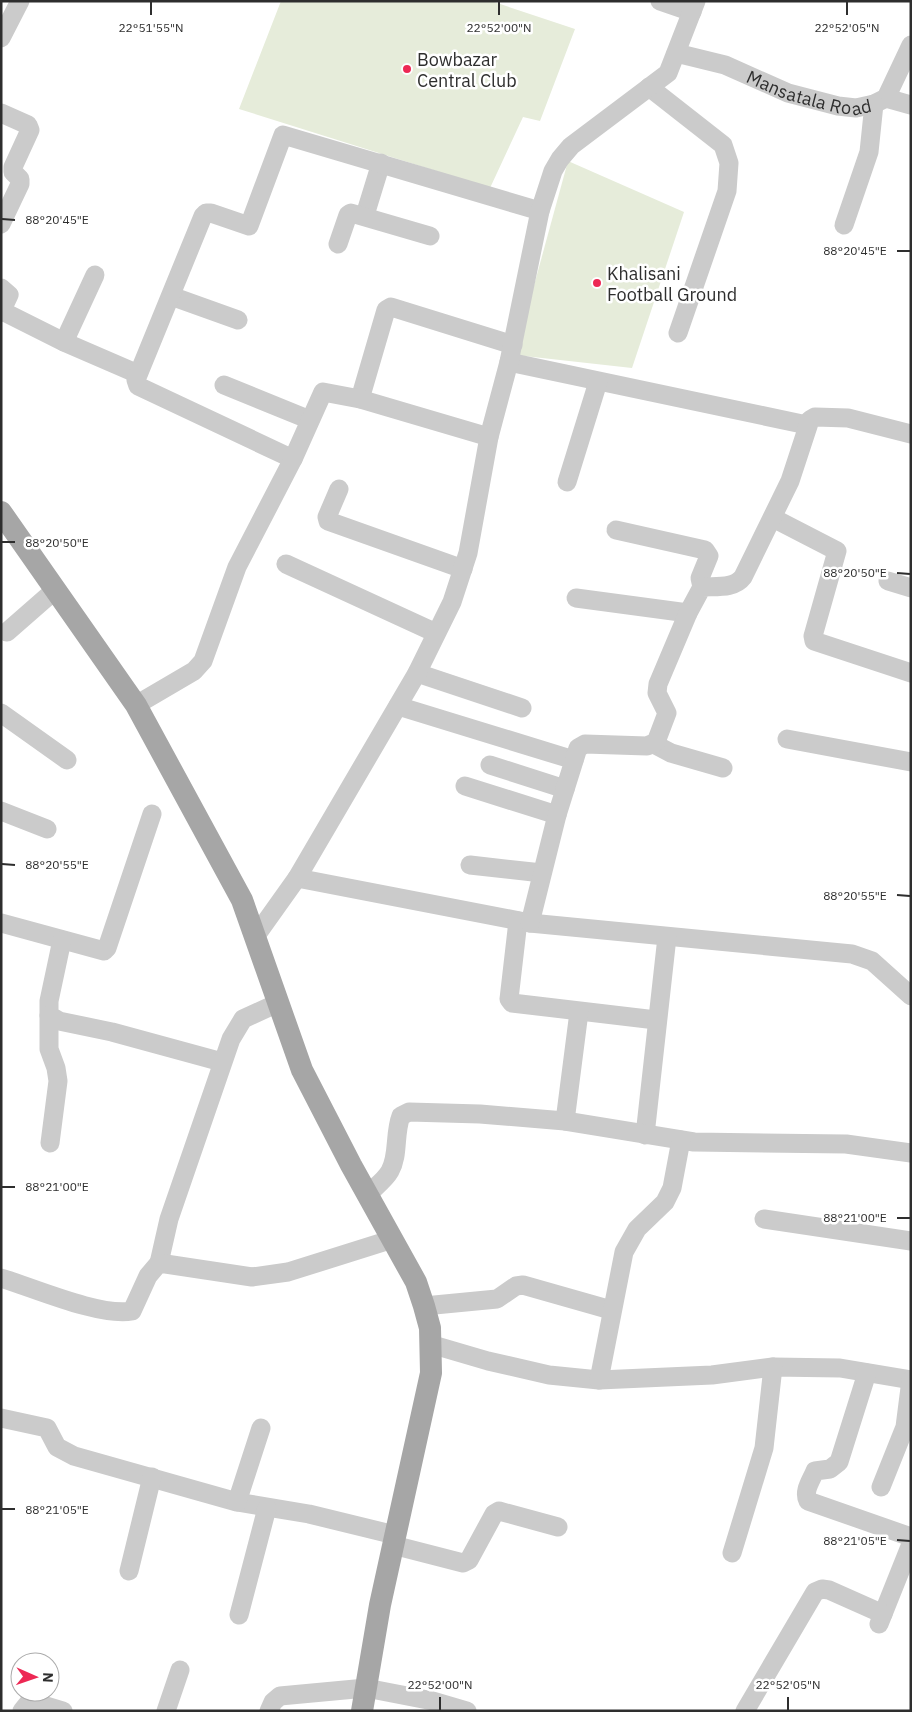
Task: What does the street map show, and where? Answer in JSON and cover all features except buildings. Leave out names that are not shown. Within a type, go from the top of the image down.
[{"type":"main road","points":[[1,512],[136,705],[242,900],[302,1070],[416,1282],[424,1306],[430,1328],[431,1373],[394,1540],[362,1711]]},
{"type":"street","points":[[1,38],[20,1]]},
{"type":"street","points":[[254,937],[297,878],[417,674],[452,602],[464,570],[489,437],[511,354],[540,211],[547,187],[560,159],[572,146],[668,73],[694,6],[660,1]]},
{"type":"street","name":"Mansatala Road","points":[[676,53],[725,65],[788,93],[804,98],[856,108],[880,101],[911,45]]},
{"type":"street","points":[[649,87],[722,145],[729,163],[727,191],[678,333]]},
{"type":"street","points":[[844,225],[869,152],[880,101],[911,105]]},
{"type":"street","points":[[1,113],[28,125],[30,130],[13,169],[20,179],[20,184],[1,224]]},
{"type":"street","points":[[292,459],[138,386],[136,380],[205,214],[211,212],[250,226],[283,135],[540,211]]},
{"type":"street","points":[[365,215],[381,163]]},
{"type":"street","points":[[338,244],[348,215],[352,213],[365,215],[430,236]]},
{"type":"street","points":[[64,342],[95,275]]},
{"type":"street","points":[[1,288],[9,295],[2,312],[64,342],[138,374]]},
{"type":"street","points":[[171,296],[238,320]]},
{"type":"street","points":[[360,399],[386,310],[391,307],[511,354],[598,382],[807,425]]},
{"type":"street","points":[[567,482],[598,382]]},
{"type":"street","points":[[224,385],[310,420]]},
{"type":"street","points":[[136,705],[194,671],[203,661],[237,567],[324,392],[360,399],[489,437]]},
{"type":"street","points":[[702,587],[730,585],[740,581],[773,518],[795,469],[807,425],[815,417],[842,417],[911,434]]},
{"type":"street","points":[[339,489],[327,517],[328,521],[464,570]]},
{"type":"street","points":[[773,518],[837,551],[813,636],[814,641],[911,673]]},
{"type":"street","points":[[616,530],[705,550],[709,556],[700,578],[702,587],[688,613],[658,684],[657,693],[667,713],[654,744]]},
{"type":"street","points":[[286,564],[436,633]]},
{"type":"street","points":[[888,581],[911,588]]},
{"type":"street","points":[[7,632],[55,590]]},
{"type":"street","points":[[576,598],[688,613]]},
{"type":"street","points":[[417,674],[522,708]]},
{"type":"street","points":[[398,706],[574,760]]},
{"type":"street","points":[[1,713],[67,760]]},
{"type":"street","points":[[787,739],[911,762]]},
{"type":"street","points":[[656,1020],[515,1005],[510,1001],[524,922],[542,873],[557,815],[578,748],[585,744],[647,746],[654,744],[672,753],[723,768]]},
{"type":"street","points":[[490,765],[565,789]]},
{"type":"street","points":[[466,786],[557,815]]},
{"type":"street","points":[[1,811],[47,829]]},
{"type":"street","points":[[1,923],[101,950],[107,948],[152,814]]},
{"type":"street","points":[[470,865],[542,873]]},
{"type":"street","points":[[297,878],[524,922],[852,954],[872,961],[911,996]]},
{"type":"street","points":[[645,1135],[666,937]]},
{"type":"street","points":[[50,1143],[58,1081],[56,1068],[48,1049],[49,1015],[62,940]]},
{"type":"street","points":[[1,1278],[91,1306],[121,1313],[132,1311],[148,1276],[159,1263],[168,1219],[231,1039],[243,1019],[278,1003]]},
{"type":"street","points":[[565,1121],[579,1012]]},
{"type":"street","points":[[49,1015],[59,1021],[112,1032],[222,1062]]},
{"type":"street","points":[[368,1194],[389,1173],[393,1165],[396,1126],[401,1116],[409,1112],[480,1114],[565,1121],[694,1142],[846,1144],[911,1153]]},
{"type":"street","points":[[598,1380],[624,1252],[637,1229],[665,1202],[672,1188],[681,1140]]},
{"type":"street","points":[[764,1219],[911,1241]]},
{"type":"street","points":[[159,1263],[252,1277],[288,1272],[393,1239]]},
{"type":"street","points":[[424,1306],[497,1299],[516,1286],[523,1285],[612,1310]]},
{"type":"street","points":[[430,1344],[488,1361],[549,1375],[598,1380],[712,1375],[773,1367],[840,1368],[911,1380],[905,1428],[881,1487]]},
{"type":"street","points":[[732,1552],[764,1448],[773,1367]]},
{"type":"street","points":[[867,1373],[839,1462],[830,1469],[815,1471],[806,1489],[806,1496],[808,1501],[911,1537]]},
{"type":"street","points":[[1,1418],[46,1428],[62,1451],[237,1502],[309,1514],[463,1563],[470,1560],[494,1514],[499,1511],[558,1527]]},
{"type":"street","points":[[237,1502],[262,1428]]},
{"type":"street","points":[[129,1571],[152,1477]]},
{"type":"street","points":[[239,1615],[267,1508]]},
{"type":"street","points":[[745,1711],[815,1592],[822,1589],[829,1590],[881,1620],[911,1544]]},
{"type":"street","points":[[166,1711],[180,1670]]},
{"type":"street","points":[[269,1711],[280,1696],[366,1688],[433,1701],[467,1711]]},
{"type":"street","points":[[22,1711],[30,1701],[36,1701],[63,1711]]},
{"type":"green space","name":"Bowbazar Central Club","points":[[281,1],[491,1],[575,29],[540,121],[523,117],[490,188],[239,109]]},
{"type":"green space","name":"Khalisani Football Ground","points":[[568,161],[684,212],[632,368],[515,355]]},
{"type":"place","name":"Bowbazar Central Club","points":[[407,69]]},
{"type":"place","name":"Khalisani Football Ground","points":[[597,283]]}]
